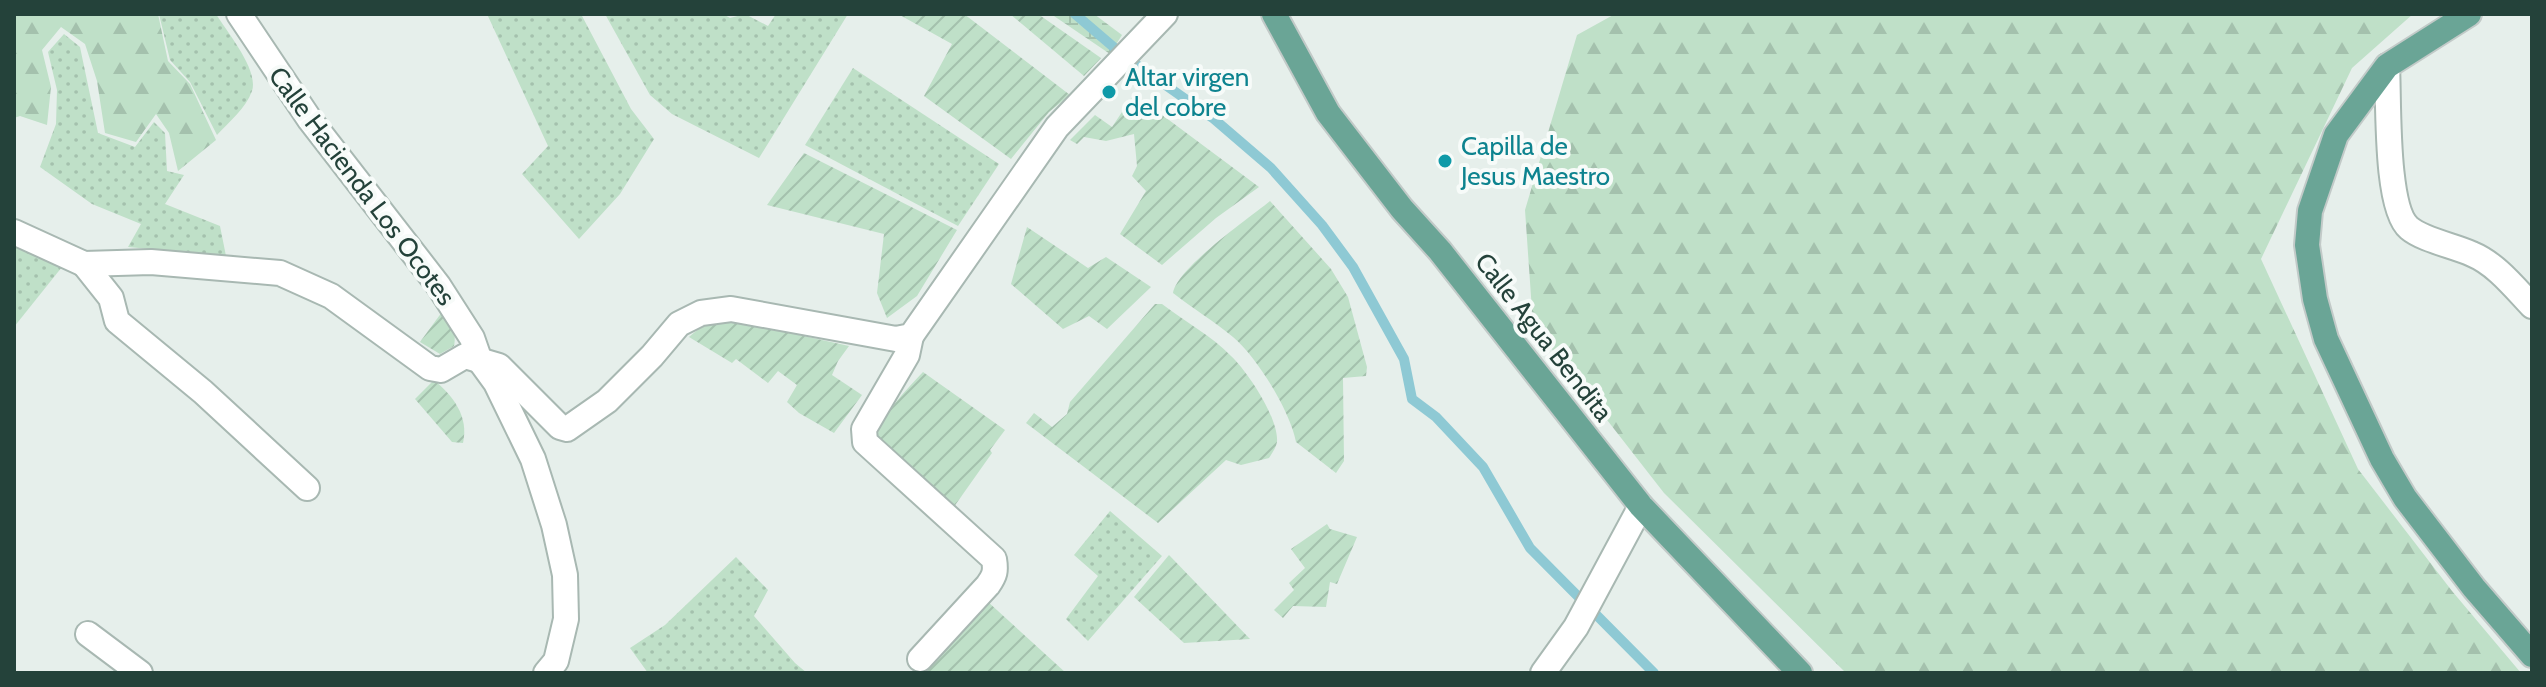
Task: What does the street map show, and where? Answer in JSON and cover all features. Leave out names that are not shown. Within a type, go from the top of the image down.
[{"type":"main road","name":"Calle Agua Bendita","points":[[1274,14],[1338,127],[1402,209],[1440,251],[1641,506],[1800,673]]},
{"type":"main road","points":[[2469,14],[2387,66],[2336,135],[2310,211],[2307,245],[2315,299],[2326,339],[2382,459],[2405,498],[2474,588],[2532,655]]},
{"type":"street","name":"Calle Hacienda Los Ocotes","points":[[239,14],[310,120],[438,285],[472,338],[480,361],[496,383],[533,459],[562,562],[566,619],[556,661],[546,673]]},
{"type":"street","points":[[920,659],[988,585],[996,567],[994,559],[865,442],[864,429],[907,355],[911,336],[1057,127],[1165,14]]},
{"type":"street","points":[[2387,66],[2393,188],[2402,219],[2410,229],[2489,263],[2532,306]]},
{"type":"street","points":[[14,232],[84,264],[151,262],[280,273],[331,296],[430,368],[441,370],[465,356],[499,366],[560,427],[567,429],[607,401],[679,324],[701,313],[731,309],[896,339],[911,336]]},
{"type":"street","points":[[84,264],[111,298],[117,321],[203,392],[307,488]]},
{"type":"street","points":[[1543,673],[1576,627],[1641,506]]},
{"type":"street","points":[[88,634],[140,673]]},
{"type":"green space","points":[[14,14],[158,14],[168,61],[190,84],[216,140],[178,171],[169,133],[156,114],[136,142],[105,133],[97,81],[85,44],[61,27],[42,50],[51,87],[47,125],[20,116],[14,118]]},
{"type":"green space","points":[[159,14],[216,14],[247,62],[253,82],[252,91],[241,109],[217,135],[190,82],[170,60]]},
{"type":"green space","points":[[487,14],[581,14],[631,109],[654,139],[620,194],[579,239],[522,174],[548,146]]},
{"type":"green space","points":[[605,14],[723,14],[730,18],[745,14],[768,26],[776,14],[848,14],[759,158],[672,114],[650,95]]},
{"type":"green space","points":[[898,14],[964,14],[1070,95],[1049,112],[1011,159],[924,96],[952,44]]},
{"type":"green space","points":[[1010,14],[1038,14],[1101,58],[1084,76]]},
{"type":"green space","points":[[1051,14],[1094,14],[1122,35],[1110,54]]},
{"type":"green space","points":[[1615,14],[2413,14],[2352,68],[2261,259],[2358,469],[2452,591],[2521,673],[1846,673],[1664,493],[1533,325],[1525,210],[1577,35]]},
{"type":"green space","points":[[64,34],[80,47],[98,133],[135,147],[154,122],[165,133],[167,171],[184,175],[165,204],[220,226],[226,256],[128,247],[141,224],[92,204],[40,167],[56,124],[57,90],[48,52]]},
{"type":"green space","points":[[853,68],[999,164],[958,226],[805,145]]},
{"type":"green space","points":[[1134,94],[1259,187],[1216,218],[1162,265],[1120,234],[1146,191],[1132,176],[1137,166],[1134,134],[1106,141],[1084,137],[1077,144],[1070,140],[1095,115],[1112,127]]},
{"type":"green space","points":[[804,153],[957,230],[917,296],[887,318],[877,293],[884,234],[767,205]]},
{"type":"green space","points":[[1270,201],[1331,269],[1348,297],[1367,367],[1366,376],[1343,378],[1344,461],[1336,473],[1296,442],[1280,400],[1242,346],[1173,293],[1177,283],[1200,258]]},
{"type":"green space","points":[[1027,227],[1088,268],[1106,257],[1151,287],[1107,329],[1089,316],[1063,329],[1011,284]]},
{"type":"green space","points":[[14,245],[62,267],[14,327]]},
{"type":"green space","points":[[1155,304],[1162,304],[1207,335],[1238,363],[1268,409],[1277,442],[1269,458],[1241,465],[1226,460],[1158,523],[1026,423],[1034,413],[1052,427],[1067,414],[1070,402]]},
{"type":"green space","points":[[442,312],[452,328],[455,341],[454,346],[440,354],[420,342]]},
{"type":"green space","points":[[731,320],[849,346],[832,375],[862,395],[834,433],[799,413],[787,402],[797,385],[778,371],[768,383],[736,359],[732,363],[689,337],[708,325]]},
{"type":"green space","points":[[923,372],[1005,430],[951,511],[877,444],[886,416]]},
{"type":"green space","points":[[434,380],[458,407],[464,424],[463,443],[452,442],[415,399]]},
{"type":"green space","points":[[1110,511],[1162,556],[1088,641],[1066,619],[1098,576],[1074,555]]},
{"type":"green space","points":[[1327,524],[1330,529],[1357,537],[1337,584],[1330,582],[1326,607],[1293,606],[1283,618],[1274,610],[1294,590],[1289,583],[1305,568],[1291,549]]},
{"type":"green space","points":[[1169,555],[1250,639],[1184,643],[1134,597]]},
{"type":"green space","points":[[736,557],[768,590],[754,616],[807,673],[648,673],[630,648],[665,625]]},
{"type":"green space","points":[[987,601],[1066,673],[924,673],[919,668]]},
{"type":"waterway","points":[[1075,14],[1124,56],[1214,119],[1271,168],[1322,225],[1353,267],[1404,359],[1412,399],[1436,417],[1483,467],[1530,548],[1654,673]]},
{"type":"place","name":"Altar virgen del cobre","points":[[1109,92]]},
{"type":"place","name":"Capilla de Jesus Maestro","points":[[1445,161]]}]
